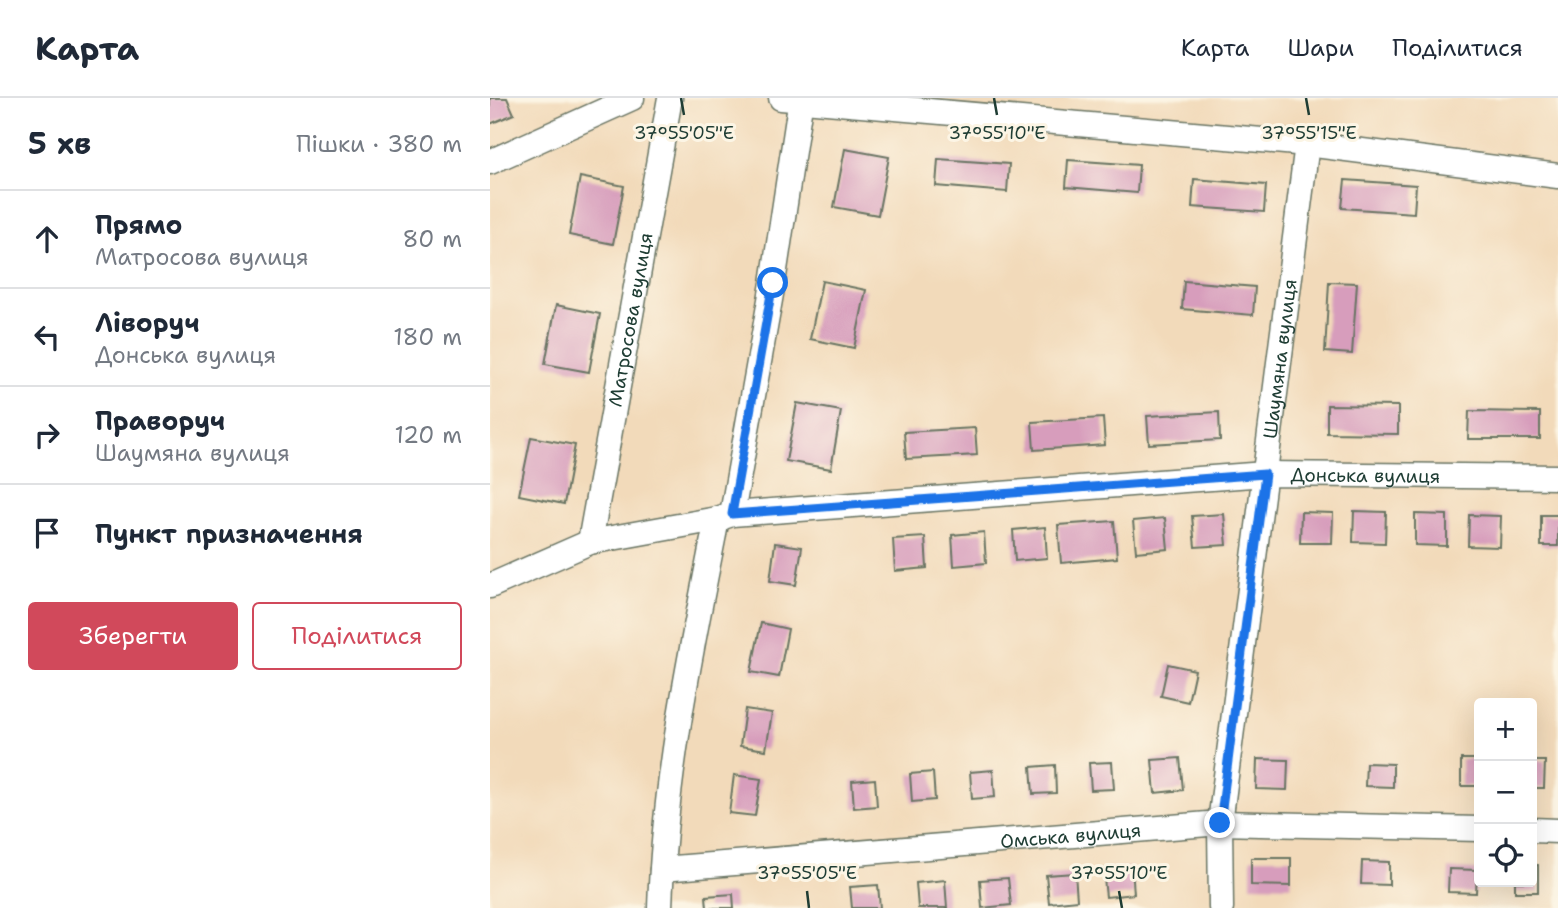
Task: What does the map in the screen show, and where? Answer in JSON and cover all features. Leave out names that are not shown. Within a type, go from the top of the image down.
[{"type":"street","points":[[490,162],[632,98]]},
{"type":"street","name":"Матросова вулиця","points":[[590,542],[670,98]]},
{"type":"street","points":[[660,908],[662,869],[684,688],[724,517],[773,283],[794,99],[1307,144],[1558,176]]},
{"type":"street","name":"Шаумяна вулиця","points":[[1221,908],[1220,823],[1307,144]]},
{"type":"street","name":"Донська вулиця","points":[[490,586],[590,542],[724,517],[1265,474],[1558,477]]},
{"type":"street","name":"Омська вулиця","points":[[662,869],[1220,823],[1474,829]]},
{"type":"street","points":[[1537,830],[1558,831]]},
{"type":"building","points":[[490,98],[507,98],[514,114],[490,124]]},
{"type":"building","points":[[845,149],[889,157],[878,215],[834,207]]},
{"type":"building","points":[[938,159],[1009,164],[1007,192],[936,186]]},
{"type":"building","points":[[1068,160],[1139,165],[1137,193],[1066,187]]},
{"type":"building","points":[[580,177],[624,186],[613,244],[569,235]]},
{"type":"building","points":[[1194,179],[1266,185],[1264,212],[1192,207]]},
{"type":"building","points":[[1345,180],[1416,185],[1414,213],[1342,208]]},
{"type":"building","points":[[822,281],[866,290],[854,348],[810,339]]},
{"type":"building","points":[[1184,281],[1255,287],[1253,315],[1182,309]]},
{"type":"building","points":[[1329,282],[1357,283],[1352,354],[1325,352]]},
{"type":"building","points":[[556,305],[600,314],[589,372],[545,364]]},
{"type":"building","points":[[797,403],[841,411],[831,469],[786,461]]},
{"type":"building","points":[[1327,405],[1398,406],[1398,434],[1327,433]]},
{"type":"building","points":[[1469,411],[1540,412],[1540,439],[1468,439]]},
{"type":"building","points":[[1219,412],[1220,440],[1149,444],[1147,416]]},
{"type":"building","points":[[1103,418],[1105,445],[1034,450],[1032,422]]},
{"type":"building","points":[[975,428],[977,455],[906,459],[904,432]]},
{"type":"building","points":[[531,437],[575,445],[564,504],[519,495]]},
{"type":"building","points":[[1354,511],[1386,512],[1385,543],[1353,542]]},
{"type":"building","points":[[1301,512],[1333,513],[1332,543],[1300,543]]},
{"type":"building","points":[[1224,514],[1227,545],[1195,547],[1192,516]]},
{"type":"building","points":[[1415,514],[1447,515],[1447,546],[1415,545]]},
{"type":"building","points":[[1469,515],[1501,516],[1500,547],[1468,546]]},
{"type":"building","points":[[1541,515],[1558,515],[1558,546],[1541,546]]},
{"type":"building","points":[[1165,518],[1168,549],[1136,552],[1133,521]]},
{"type":"building","points":[[1114,521],[1117,558],[1061,563],[1058,525]]},
{"type":"building","points":[[1045,527],[1047,558],[1015,561],[1013,530]]},
{"type":"building","points":[[984,532],[986,563],[954,566],[952,535]]},
{"type":"building","points":[[925,537],[927,568],[895,571],[893,539]]},
{"type":"building","points":[[775,543],[802,547],[796,585],[770,581]]},
{"type":"building","points":[[761,623],[788,629],[779,677],[751,672]]},
{"type":"building","points":[[1168,664],[1195,670],[1188,702],[1161,696]]},
{"type":"building","points":[[745,709],[772,713],[766,750],[740,746]]},
{"type":"building","points":[[1180,758],[1183,790],[1155,793],[1152,760]]},
{"type":"building","points":[[1257,759],[1288,760],[1287,790],[1256,789]]},
{"type":"building","points":[[1461,759],[1474,759],[1474,786],[1461,786]]},
{"type":"building","points":[[1537,761],[1545,761],[1544,788],[1537,788]]},
{"type":"building","points":[[1112,762],[1114,789],[1091,790],[1089,763]]},
{"type":"building","points":[[1366,763],[1393,764],[1393,787],[1365,786]]},
{"type":"building","points":[[1055,765],[1056,793],[1033,794],[1031,767]]},
{"type":"building","points":[[993,770],[995,797],[972,799],[970,772]]},
{"type":"building","points":[[933,772],[935,800],[912,802],[910,774]]},
{"type":"building","points":[[734,775],[761,779],[755,816],[729,813]]},
{"type":"building","points":[[875,779],[877,806],[854,808],[852,781]]},
{"type":"building","points":[[1251,858],[1291,858],[1291,886],[1251,885]]},
{"type":"building","points":[[1362,861],[1389,862],[1389,885],[1361,884]]},
{"type":"building","points":[[1538,865],[1538,892],[1515,892],[1515,887],[1537,887]]},
{"type":"building","points":[[1132,867],[1134,894],[1106,897],[1103,869]]},
{"type":"building","points":[[1449,869],[1474,870],[1476,893],[1448,892]]},
{"type":"building","points":[[1075,873],[1077,900],[1049,903],[1046,875]]},
{"type":"building","points":[[1008,878],[1011,905],[982,908],[980,880]]},
{"type":"building","points":[[945,880],[947,908],[918,908],[916,883]]},
{"type":"building","points":[[878,885],[880,908],[852,908],[850,887]]},
{"type":"building","points":[[733,894],[734,908],[707,908],[706,896]]},
{"type":"route","points":[[773,283],[732,514],[1265,474],[1220,823]]}]
